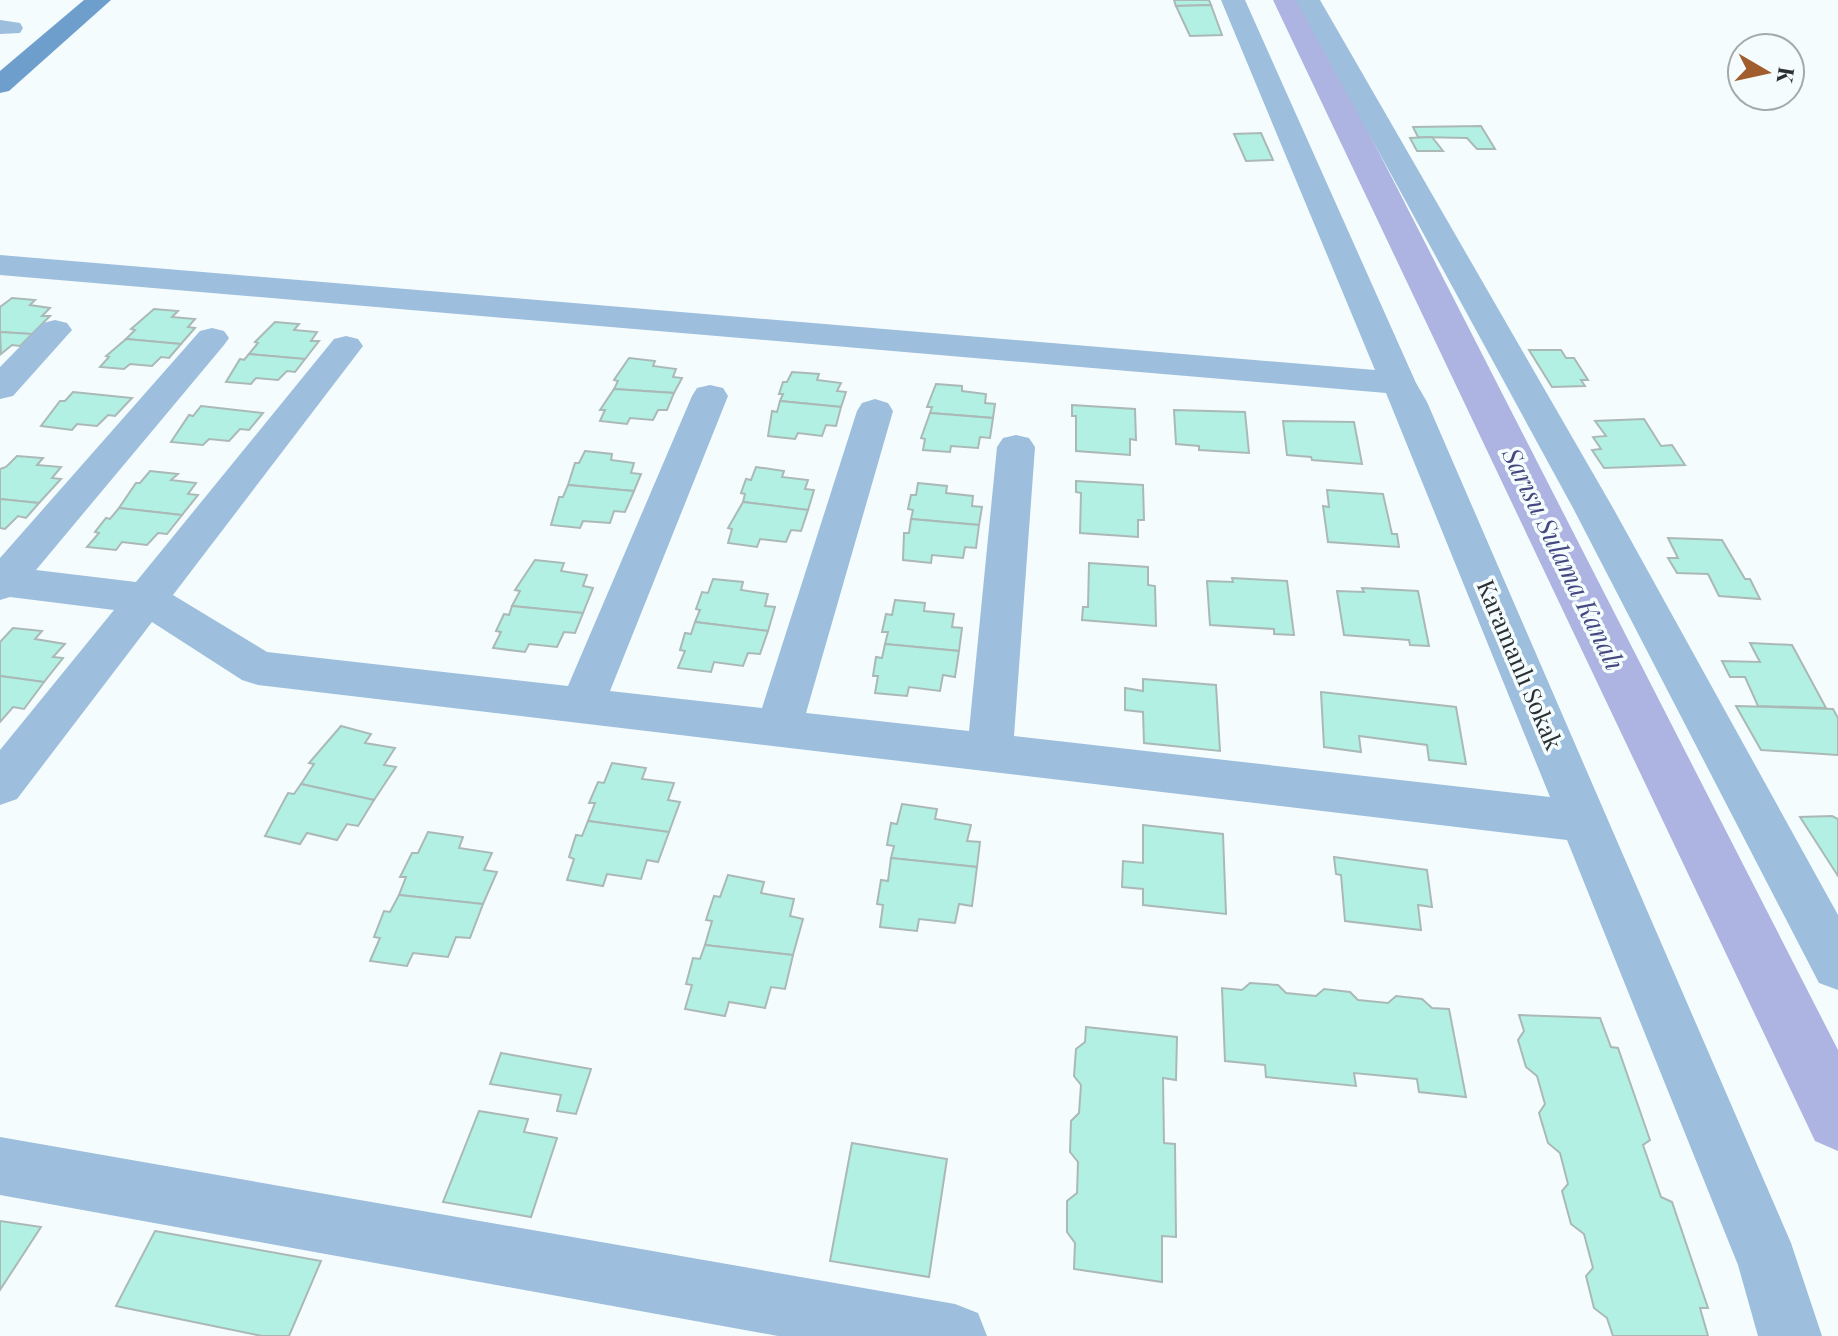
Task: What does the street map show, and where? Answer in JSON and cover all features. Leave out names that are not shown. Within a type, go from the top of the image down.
[{"type":"street","points":[[0,85],[99,0]]},
{"type":"street","name":"Karamanlı Sokak","points":[[1233,0],[1398,383],[1409,402],[1584,821],[1769,1265],[1790,1336]]},
{"type":"street","points":[[1308,0],[1593,508],[1838,966]]},
{"type":"street","points":[[0,265],[1398,383]]},
{"type":"street","points":[[0,388],[55,330]]},
{"type":"street","points":[[1,582],[212,338]]},
{"type":"street","points":[[0,785],[346,346]]},
{"type":"street","points":[[582,705],[710,396]]},
{"type":"street","points":[[779,728],[875,411]]},
{"type":"street","points":[[990,752],[1016,447]]},
{"type":"street","points":[[1,582],[147,599],[258,668],[1584,821]]},
{"type":"street","points":[[0,1166],[955,1336]]},
{"type":"building","points":[[1174,0],[1209,0],[1211,5],[1176,6]]},
{"type":"building","points":[[1211,5],[1222,35],[1190,36],[1176,6]]},
{"type":"building","points":[[1481,126],[1495,149],[1477,149],[1467,138],[1418,137],[1413,127]]},
{"type":"building","points":[[1261,133],[1273,160],[1246,161],[1234,134]]},
{"type":"building","points":[[1432,137],[1443,151],[1417,151],[1410,138]]},
{"type":"building","points":[[12,298],[35,300],[30,305],[50,308],[42,316],[50,316],[32,334],[0,332],[0,307]]},
{"type":"building","points":[[154,309],[178,311],[172,317],[195,319],[188,327],[195,328],[181,344],[126,339],[135,330],[131,329]]},
{"type":"building","points":[[275,322],[299,324],[294,330],[317,332],[311,341],[319,341],[305,359],[249,354],[258,343],[255,342]]},
{"type":"building","points":[[0,332],[32,334],[20,346],[12,345],[1,354]]},
{"type":"building","points":[[126,339],[181,344],[169,358],[161,357],[152,366],[130,364],[124,369],[100,367],[109,357],[106,356]]},
{"type":"building","points":[[1529,350],[1561,350],[1566,358],[1574,358],[1588,380],[1581,380],[1585,386],[1552,387]]},
{"type":"building","points":[[249,354],[305,359],[295,372],[287,371],[278,380],[256,378],[251,384],[226,382],[240,359],[244,360]]},
{"type":"building","points":[[629,358],[655,361],[653,366],[676,369],[673,377],[682,378],[674,393],[614,389],[618,381],[614,380]]},
{"type":"building","points":[[792,372],[819,374],[817,380],[841,383],[837,391],[846,392],[841,407],[780,401],[783,382],[787,382]]},
{"type":"building","points":[[936,384],[962,386],[962,391],[986,394],[985,403],[995,404],[993,418],[930,413],[932,407],[927,407]]},
{"type":"building","points":[[614,389],[674,393],[667,410],[658,410],[653,420],[630,418],[627,424],[600,421],[605,410],[600,410]]},
{"type":"building","points":[[73,392],[132,398],[115,416],[108,415],[97,426],[77,424],[72,430],[41,426],[60,401],[65,401]]},
{"type":"building","points":[[780,401],[841,407],[836,426],[826,425],[822,436],[798,433],[795,439],[768,436],[772,411],[777,412]]},
{"type":"building","points":[[1072,405],[1135,409],[1136,440],[1130,439],[1130,455],[1076,451],[1076,416],[1072,416]]},
{"type":"building","points":[[201,406],[263,413],[249,430],[240,429],[229,441],[209,439],[203,445],[171,442],[189,415],[193,416]]},
{"type":"building","points":[[1174,410],[1245,412],[1249,453],[1199,450],[1199,446],[1176,444]]},
{"type":"building","points":[[930,413],[993,418],[990,438],[980,437],[978,448],[951,446],[950,452],[923,450],[925,439],[921,438]]},
{"type":"building","points":[[1644,419],[1661,446],[1672,445],[1685,465],[1604,468],[1592,450],[1601,449],[1593,437],[1606,436],[1595,421]]},
{"type":"building","points":[[1283,421],[1354,422],[1362,464],[1287,455]]},
{"type":"building","points":[[585,451],[612,454],[611,460],[634,463],[631,473],[641,474],[634,491],[568,485],[575,463],[579,463]]},
{"type":"building","points":[[17,456],[43,458],[37,465],[61,467],[52,478],[61,479],[39,503],[0,499],[0,469]]},
{"type":"building","points":[[756,467],[784,471],[782,477],[808,480],[805,489],[814,490],[808,510],[743,502],[745,494],[741,493],[746,479],[751,480]]},
{"type":"building","points":[[150,471],[178,474],[171,480],[196,483],[188,494],[198,495],[182,515],[119,508],[136,483],[140,483]]},
{"type":"building","points":[[1076,481],[1143,485],[1144,520],[1138,520],[1138,537],[1080,533],[1081,493],[1076,492]]},
{"type":"building","points":[[918,483],[947,486],[946,493],[973,496],[972,506],[982,507],[979,525],[911,519],[913,510],[908,509],[911,495],[916,495]]},
{"type":"building","points":[[568,485],[634,491],[625,512],[614,511],[610,523],[583,521],[580,528],[551,525],[559,497],[563,497]]},
{"type":"building","points":[[1327,490],[1383,494],[1392,534],[1397,534],[1399,547],[1328,542],[1323,506],[1329,507]]},
{"type":"building","points":[[0,499],[39,503],[26,518],[18,516],[5,529],[0,528]]},
{"type":"building","points":[[743,502],[808,510],[801,531],[791,530],[786,542],[760,539],[757,547],[728,543],[732,529],[728,528]]},
{"type":"building","points":[[119,508],[182,515],[167,534],[158,533],[147,545],[122,542],[116,550],[87,547],[106,518],[110,519]]},
{"type":"building","points":[[911,519],[979,525],[976,548],[965,547],[963,558],[932,555],[931,563],[903,560],[904,533],[909,533]]},
{"type":"building","points":[[1668,538],[1722,540],[1745,579],[1750,579],[1760,599],[1719,596],[1708,574],[1677,573],[1668,558],[1678,558]]},
{"type":"building","points":[[535,560],[564,563],[561,571],[587,575],[583,586],[593,588],[583,613],[512,606],[520,591],[515,590]]},
{"type":"building","points":[[1089,563],[1148,567],[1148,585],[1155,586],[1156,626],[1082,620],[1083,607],[1088,607]]},
{"type":"building","points":[[1232,578],[1287,581],[1294,635],[1274,634],[1274,629],[1210,625],[1207,581],[1233,582]]},
{"type":"building","points":[[713,579],[743,582],[741,590],[768,594],[765,606],[775,607],[768,631],[695,622],[702,592],[708,593]]},
{"type":"building","points":[[1362,588],[1418,591],[1429,646],[1410,645],[1409,640],[1344,635],[1337,591],[1364,592]]},
{"type":"building","points":[[895,600],[925,603],[924,611],[954,614],[952,627],[962,628],[959,651],[885,644],[888,632],[882,632],[886,614],[892,615]]},
{"type":"building","points":[[512,606],[583,613],[575,633],[564,632],[557,647],[529,644],[525,652],[493,648],[501,632],[496,631],[504,614],[509,615]]},
{"type":"building","points":[[695,622],[768,631],[760,654],[748,653],[743,666],[714,662],[711,672],[678,668],[685,651],[680,650],[685,633],[691,634]]},
{"type":"building","points":[[13,628],[42,631],[35,639],[65,644],[53,657],[63,658],[44,682],[0,676],[0,642]]},
{"type":"building","points":[[1750,643],[1792,645],[1826,708],[1758,706],[1745,677],[1730,677],[1722,661],[1760,662]]},
{"type":"building","points":[[885,644],[959,651],[955,677],[943,675],[940,691],[909,687],[907,696],[875,693],[878,676],[873,676],[876,657],[882,658]]},
{"type":"building","points":[[0,676],[44,682],[24,709],[13,707],[0,722]]},
{"type":"building","points":[[1143,679],[1216,685],[1220,751],[1144,743],[1143,712],[1125,710],[1125,688],[1143,691]]},
{"type":"building","points":[[1321,692],[1456,707],[1466,764],[1429,760],[1427,745],[1359,736],[1361,752],[1324,747]]},
{"type":"building","points":[[1736,706],[1833,709],[1838,718],[1838,755],[1761,750]]},
{"type":"building","points":[[341,726],[371,734],[365,743],[395,748],[384,765],[396,767],[374,800],[301,784],[314,764],[309,763]]},
{"type":"building","points":[[612,763],[646,768],[642,779],[674,783],[668,800],[680,802],[669,832],[588,821],[595,803],[589,803],[598,782],[604,783]]},
{"type":"building","points":[[301,784],[374,800],[358,826],[347,824],[337,840],[307,833],[300,844],[265,836],[288,793],[294,794]]},
{"type":"building","points":[[902,804],[937,809],[935,819],[971,825],[967,841],[980,842],[977,867],[891,858],[894,846],[887,845],[891,823],[897,824]]},
{"type":"building","points":[[1832,816],[1838,819],[1838,876],[1800,817]]},
{"type":"building","points":[[588,821],[669,832],[658,862],[647,860],[641,879],[607,874],[603,886],[567,880],[574,859],[569,857],[576,835],[582,836]]},
{"type":"building","points":[[1143,825],[1223,834],[1226,914],[1143,905],[1143,889],[1122,887],[1123,861],[1143,863]]},
{"type":"building","points":[[428,832],[463,837],[459,848],[492,853],[484,870],[497,872],[483,904],[399,895],[406,877],[400,877],[412,853],[418,853]]},
{"type":"building","points":[[1334,857],[1427,870],[1432,907],[1418,905],[1421,930],[1345,921],[1341,875],[1336,874]]},
{"type":"building","points":[[891,858],[977,867],[972,906],[959,904],[955,923],[919,919],[917,931],[880,927],[883,905],[877,904],[881,880],[888,881]]},
{"type":"building","points":[[728,875],[764,882],[761,893],[794,899],[790,916],[803,919],[793,955],[705,945],[712,921],[706,920],[714,896],[720,897]]},
{"type":"building","points":[[399,895],[483,904],[470,938],[456,937],[448,957],[413,953],[407,966],[370,961],[380,938],[374,937],[384,911],[390,912]]},
{"type":"building","points":[[705,945],[793,955],[785,989],[771,987],[765,1008],[729,1002],[725,1016],[685,1009],[692,985],[686,984],[693,958],[700,959]]},
{"type":"building","points":[[1250,983],[1278,985],[1286,993],[1316,996],[1324,989],[1350,992],[1358,1000],[1388,1003],[1396,996],[1422,999],[1432,1008],[1449,1009],[1466,1097],[1419,1092],[1417,1079],[1354,1073],[1356,1086],[1266,1077],[1265,1065],[1225,1061],[1222,988],[1242,990]]},
{"type":"building","points":[[1519,1015],[1600,1018],[1611,1047],[1618,1048],[1650,1140],[1643,1145],[1661,1197],[1672,1202],[1708,1308],[1700,1308],[1708,1336],[1613,1336],[1607,1318],[1594,1308],[1586,1276],[1593,1268],[1584,1234],[1571,1224],[1562,1191],[1568,1184],[1560,1153],[1548,1143],[1539,1113],[1545,1104],[1537,1076],[1526,1067],[1518,1040],[1524,1031]]},
{"type":"building","points":[[1086,1027],[1177,1037],[1176,1080],[1163,1078],[1164,1143],[1175,1144],[1176,1237],[1162,1236],[1162,1282],[1074,1269],[1075,1243],[1067,1232],[1067,1201],[1077,1193],[1078,1162],[1070,1152],[1071,1121],[1079,1113],[1081,1085],[1074,1076],[1076,1049],[1085,1042]]},
{"type":"building","points":[[501,1053],[591,1069],[576,1114],[557,1111],[561,1095],[490,1084]]},
{"type":"building","points":[[479,1111],[528,1119],[524,1132],[557,1138],[531,1217],[443,1202]]},
{"type":"building","points":[[852,1143],[947,1159],[929,1277],[830,1261]]},
{"type":"building","points":[[0,1221],[41,1227],[0,1290]]},
{"type":"building","points":[[155,1231],[321,1261],[289,1336],[262,1336],[116,1306]]},
{"type":"waterway","name":"Sarısu Sulama Kanalı","points":[[1287,0],[1838,1118]]}]
